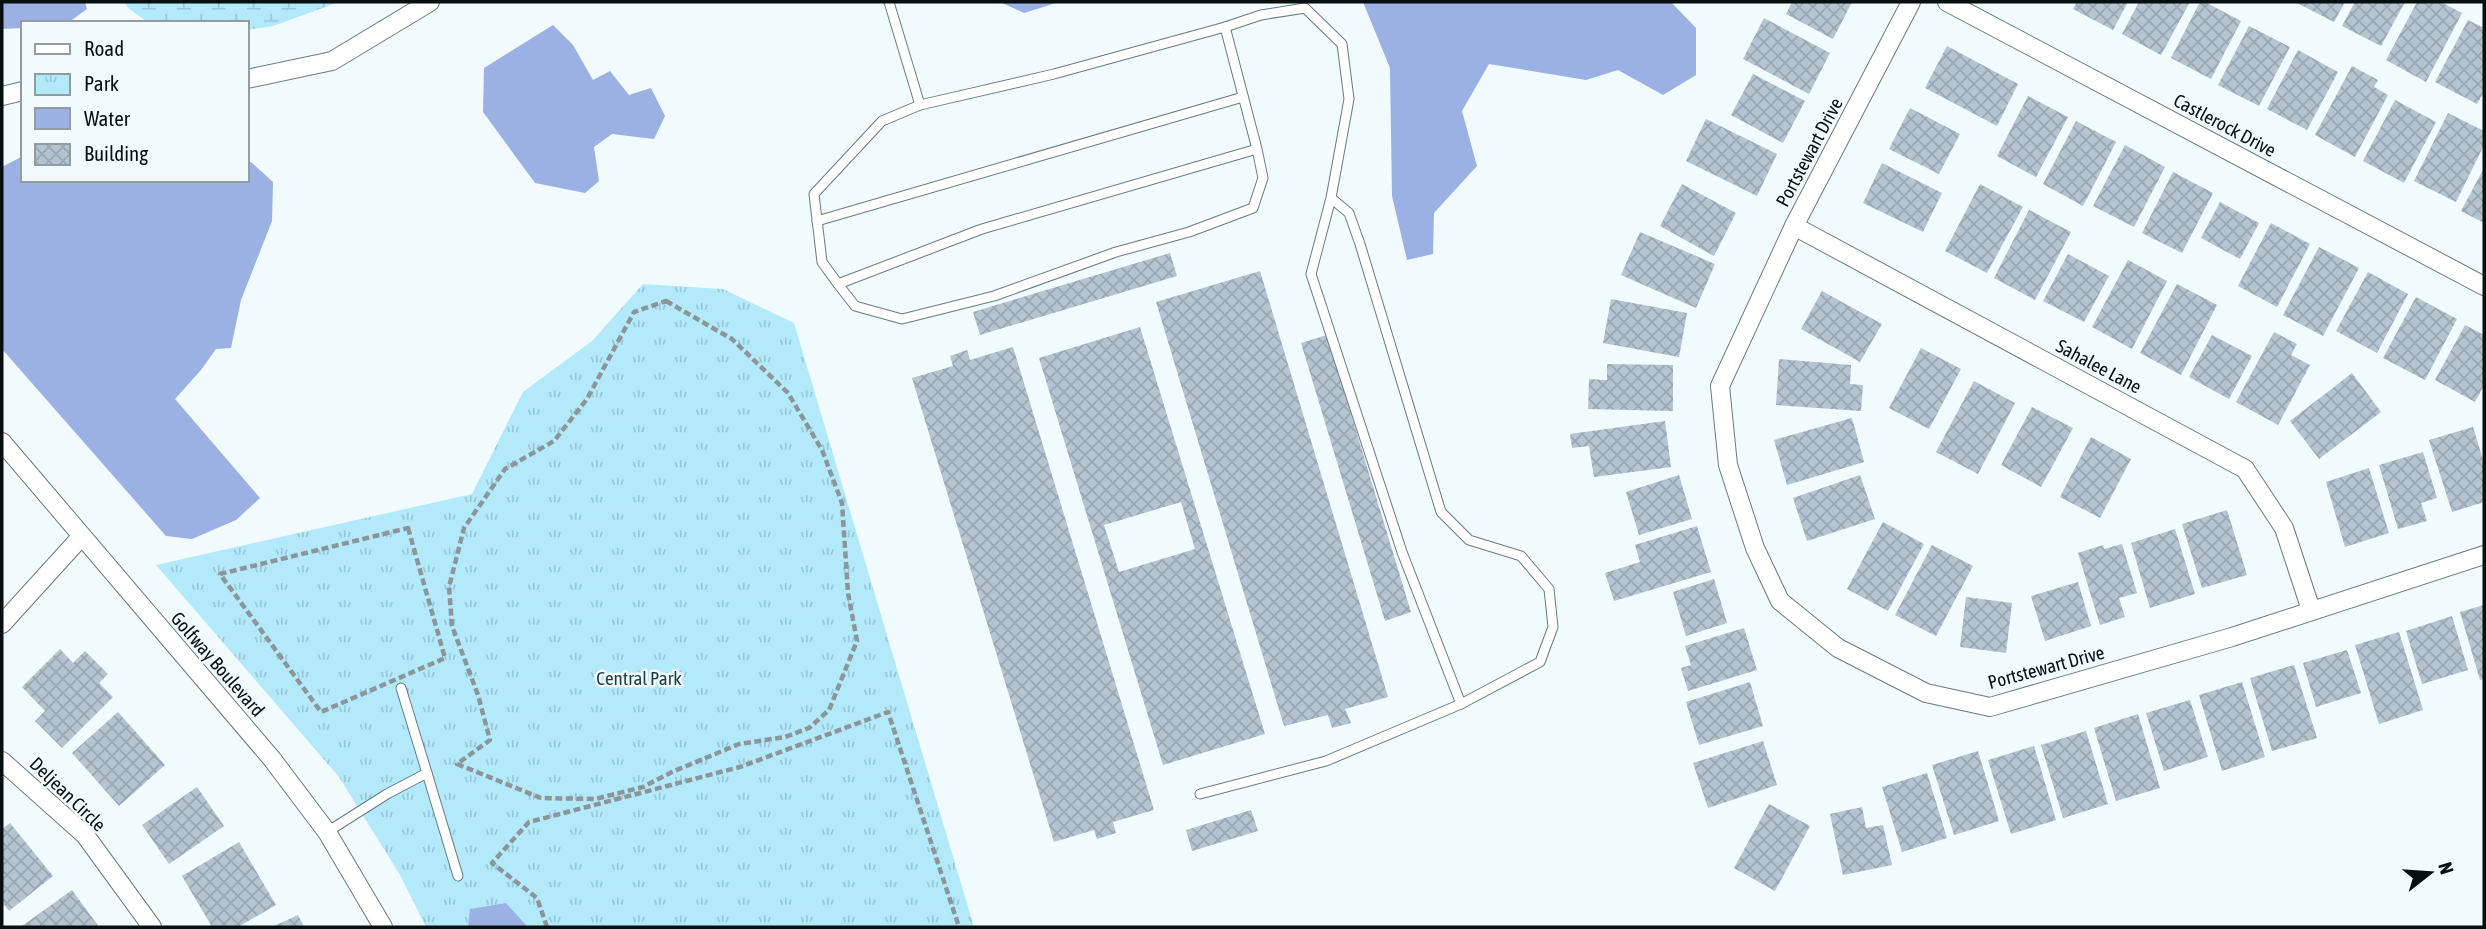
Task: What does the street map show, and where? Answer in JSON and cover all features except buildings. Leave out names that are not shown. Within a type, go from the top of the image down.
[{"type":"street","points":[[248,79],[332,61],[430,2]]},
{"type":"street","name":"Portstewart Drive","points":[[1911,2],[1794,226],[1720,387],[1728,465],[1755,548],[1780,601],[1838,648],[1926,693],[1990,707],[2232,638],[2484,555]]},
{"type":"street","name":"Castlerock Drive","points":[[1947,2],[2484,286]]},
{"type":"street","points":[[2,96],[21,91]]},
{"type":"street","name":"Sahalee Lane","points":[[1794,226],[2245,469],[2284,528],[2311,610]]},
{"type":"street","name":"Golfway Boulevard","points":[[2,442],[272,758],[327,832],[383,927]]},
{"type":"street","points":[[2,624],[81,537]]},
{"type":"street","name":"Deljean Circle","points":[[2,761],[85,835],[152,927]]},
{"type":"lane","points":[[889,2],[920,105]]},
{"type":"lane","points":[[1225,27],[1263,178],[1253,208],[1189,232],[1116,252],[994,296],[902,319],[855,306],[822,262],[814,194],[882,121],[920,105],[1054,75],[1261,15],[1305,9],[1342,44],[1349,99],[1331,198],[1311,274],[1402,552],[1461,704]]},
{"type":"lane","points":[[817,221],[1243,97]]},
{"type":"lane","points":[[838,284],[982,229],[1257,149]]},
{"type":"lane","points":[[1200,794],[1326,761],[1461,704],[1540,662],[1553,627],[1549,589],[1521,556],[1469,540],[1441,512],[1360,244],[1349,213],[1331,198]]},
{"type":"lane","points":[[401,688],[458,876]]},
{"type":"lane","points":[[327,832],[387,794],[426,774]]},
{"type":"path","points":[[666,301],[732,339],[788,393],[822,450],[842,503],[848,593],[857,641],[843,676],[829,710],[809,728],[785,737],[740,744],[643,787],[595,799],[541,798],[457,764],[490,740],[478,695],[452,626],[449,587],[464,528],[505,469],[554,441],[587,399],[634,312],[666,301]]},
{"type":"path","points":[[408,528],[445,658],[321,712],[220,573],[408,528]]},
{"type":"path","points":[[547,927],[537,898],[492,863],[529,822],[740,767],[888,712],[959,927]]},
{"type":"green space","points":[[124,2],[339,2],[273,26],[248,30],[248,21],[146,21]]},
{"type":"green space","name":"Central Park","points":[[643,284],[723,289],[794,323],[974,927],[426,927],[400,875],[339,777],[156,565],[472,494],[523,392],[592,341]]},
{"type":"water","points":[[2,2],[85,2],[87,9],[70,21],[21,21],[21,28],[2,29]]},
{"type":"water","points":[[1000,2],[1059,2],[1024,13]]},
{"type":"water","points":[[1363,2],[1671,2],[1696,28],[1696,75],[1663,95],[1618,70],[1586,80],[1489,64],[1462,111],[1477,166],[1434,213],[1433,254],[1407,260],[1392,196],[1390,68]]},
{"type":"water","points":[[553,25],[573,45],[593,80],[610,71],[629,95],[651,88],[665,116],[654,139],[612,134],[594,147],[599,181],[585,193],[535,183],[483,112],[484,68]]},
{"type":"water","points":[[21,157],[21,182],[248,182],[248,162],[251,162],[273,182],[272,221],[241,300],[231,348],[216,349],[175,399],[260,498],[236,520],[192,539],[166,536],[2,349],[2,167]]},
{"type":"water","points":[[506,903],[525,927],[468,927],[470,909]]}]
